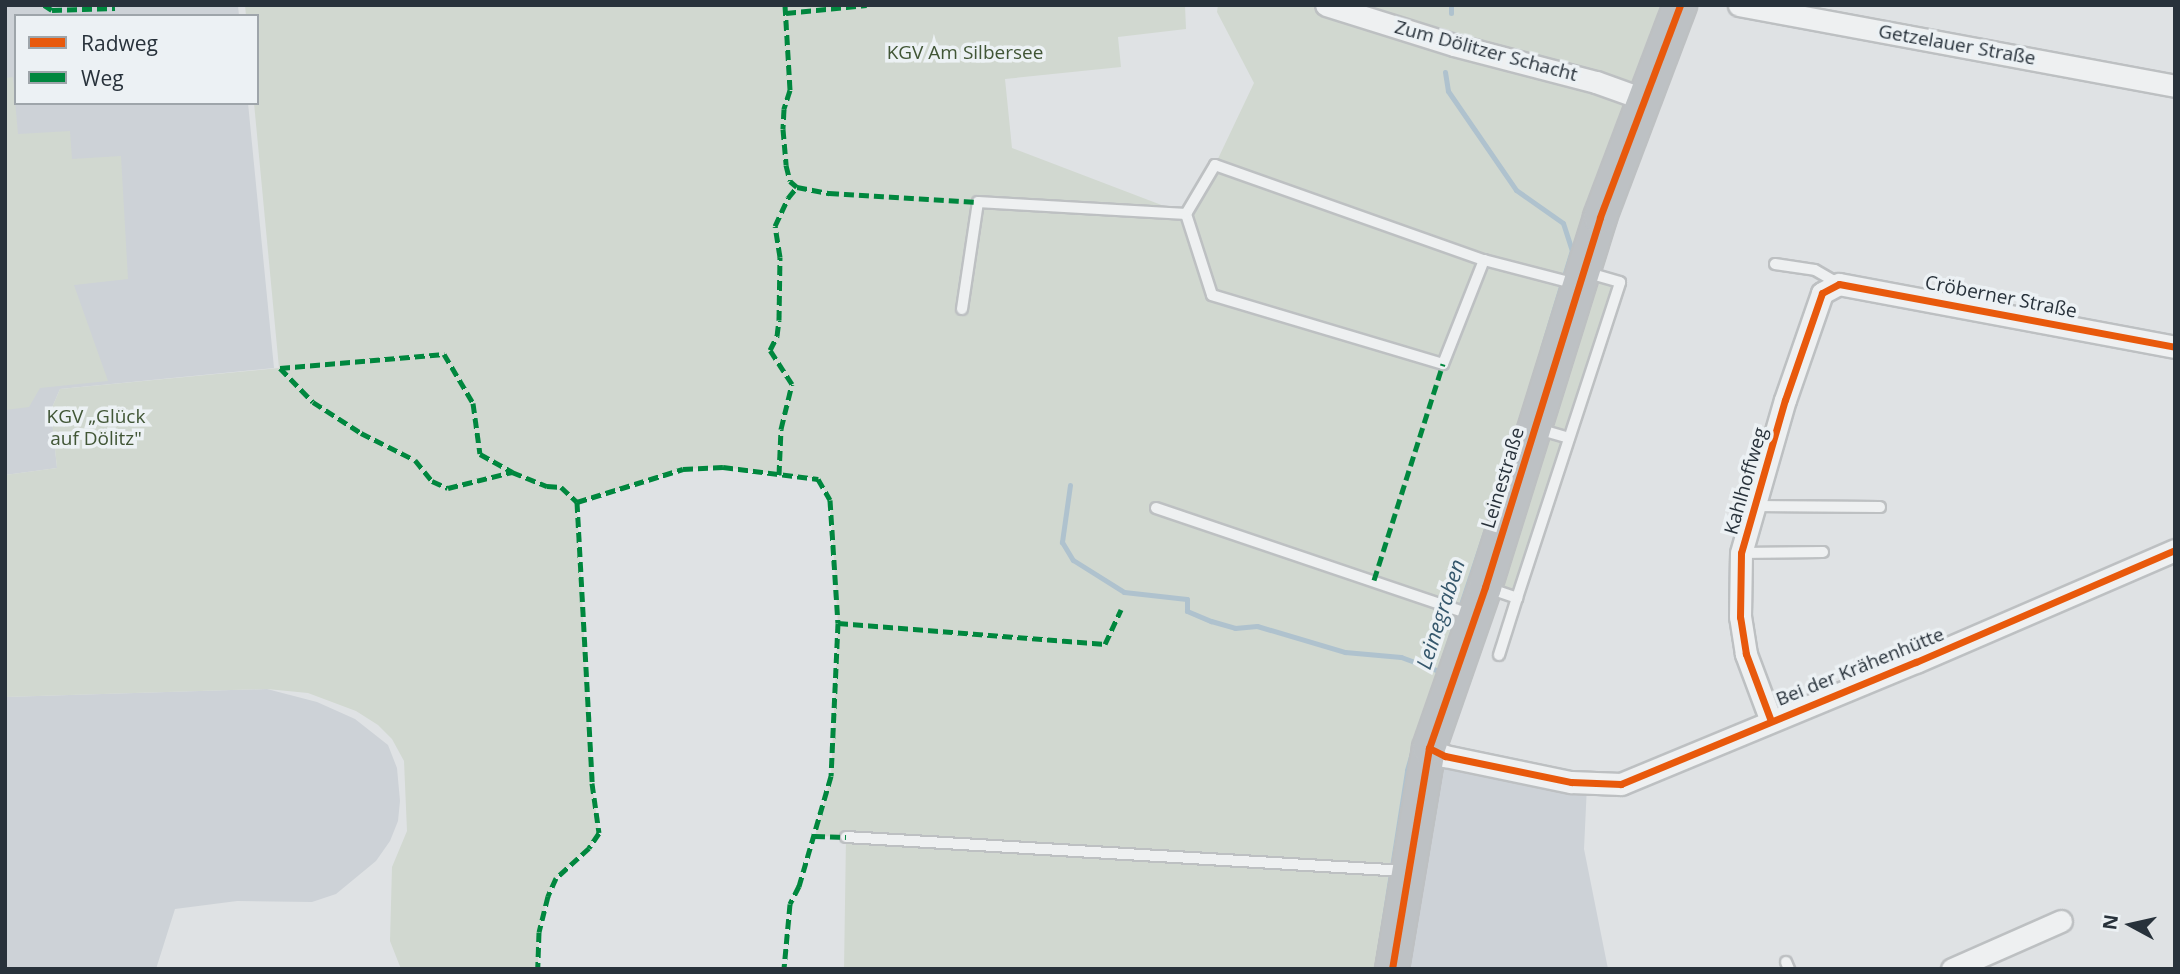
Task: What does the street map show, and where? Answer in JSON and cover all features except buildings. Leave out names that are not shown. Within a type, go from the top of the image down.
[{"type":"main road","name":"Leinestraße","points":[[1392,969],[1397,870],[1470,606],[1535,428],[1572,280],[1646,100],[1680,5]]},
{"type":"street","name":"Zum Dölitzer Schacht","points":[[1326,5],[1454,45],[1596,82],[1646,100]]},
{"type":"street","name":"Getzelauer Straße","points":[[1739,5],[2175,86]]},
{"type":"street","name":"Cröberner Straße","points":[[1830,288],[2175,347]]},
{"type":"street","name":"Kahlhoffweg","points":[[1771,721],[1746,654],[1740,617],[1741,553],[1753,506],[1830,288]]},
{"type":"street","name":"Bei der Krähenhütte","points":[[1429,748],[1445,756],[1571,782],[1620,784],[1916,662],[2175,550]]},
{"type":"street","points":[[1952,969],[2061,921]]},
{"type":"lane","points":[[1484,260],[1443,364],[1212,295],[1186,214],[1215,165],[1484,260],[1572,280],[1620,282],[1499,655]]},
{"type":"lane","points":[[962,309],[978,202],[1186,214]]},
{"type":"lane","points":[[1775,264],[1815,270],[1830,288]]},
{"type":"lane","name":"Leinestraße","points":[[1535,428],[1569,438]]},
{"type":"lane","points":[[1753,506],[1880,507]]},
{"type":"lane","points":[[1156,508],[1470,606],[1517,598]]},
{"type":"lane","points":[[1741,553],[1823,552]]},
{"type":"lane","points":[[846,837],[1397,870]]},
{"type":"shaded area","points":[[5,5],[238,5],[239,14],[14,14],[14,105],[248,105],[274,368],[60,389],[51,410],[57,468],[5,475]]},
{"type":"shaded area","points":[[267,689],[317,702],[355,719],[388,745],[397,768],[400,801],[398,821],[390,841],[376,861],[336,894],[312,902],[237,901],[175,909],[156,969],[5,969],[5,697]]},
{"type":"shaded area","points":[[1429,748],[1587,785],[1584,849],[1608,969],[1392,969]]},
{"type":"green space","points":[[245,5],[1185,5],[1186,29],[1118,37],[1121,67],[1005,79],[1012,148],[1185,214],[1215,165],[1254,83],[1217,12],[1218,5],[1680,5],[1583,271],[1620,282],[1517,598],[1485,587],[1392,969],[844,969],[846,837],[815,836],[831,776],[838,623],[830,500],[818,479],[723,467],[683,469],[577,503],[592,783],[599,833],[589,848],[556,878],[548,896],[539,932],[538,969],[401,969],[390,941],[392,867],[407,831],[404,761],[392,739],[378,725],[356,711],[308,693],[267,689],[5,697],[5,475],[57,468],[51,410],[60,389],[279,368],[254,105],[259,105],[259,14],[246,14]]},
{"type":"green space","points":[[13,77],[18,134],[70,131],[72,159],[121,156],[128,279],[74,285],[108,381],[40,388],[29,407],[5,410],[5,78]]},
{"type":"waterway","name":"Leinegraben","points":[[1451,5],[1451,13]]},
{"type":"waterway","name":"Leinegraben","points":[[1445,72],[1448,91],[1516,190],[1563,223],[1572,250],[1542,349]]},
{"type":"waterway","points":[[1070,485],[1062,542],[1073,560],[1124,592],[1187,599],[1187,611],[1235,628],[1257,626],[1345,652],[1401,657],[1439,671]]},
{"type":"waterway","name":"Leinegraben","points":[[1433,689],[1498,493]]},
{"type":"waterway","name":"Leinegraben","points":[[1376,969],[1407,770],[1414,745]]},
{"type":"marked path","points":[[44,5],[52,10],[115,8]]},
{"type":"marked path","points":[[785,5],[790,90],[784,109],[783,129],[786,165],[790,181],[797,187]]},
{"type":"marked path","points":[[786,13],[867,5]]},
{"type":"marked path","points":[[779,475],[781,429],[792,384],[770,350],[777,336],[779,320],[780,257],[775,226],[788,198],[797,187],[829,193],[978,202]]},
{"type":"marked path","points":[[280,368],[444,354],[473,403],[480,454],[512,472],[547,486],[561,487],[577,502],[592,783],[599,833],[589,848],[556,878],[548,896],[539,932],[538,969]]},
{"type":"marked path","points":[[1374,580],[1443,364]]},
{"type":"marked path","points":[[280,368],[313,402],[361,433],[415,460],[432,481],[448,488],[512,472]]},
{"type":"marked path","points":[[577,502],[683,469],[723,467],[818,479],[830,500],[838,623],[831,776],[799,886],[790,904],[784,969]]},
{"type":"marked path","points":[[838,623],[1105,644],[1121,609]]},
{"type":"marked path","points":[[815,836],[846,837]]},
{"type":"cycle path","points":[[1392,969],[1429,748],[1485,587],[1600,217],[1680,5]]},
{"type":"cycle path","points":[[1771,721],[1746,654],[1740,617],[1741,553],[1785,400],[1822,293],[1839,284],[2175,347]]},
{"type":"cycle path","points":[[1429,748],[1445,756],[1571,782],[1621,784],[1916,662],[2175,550]]},
{"type":"park label","name":"KGV Am Silbersee","points":[[965,53]]},
{"type":"park label","name":"KGV „Glück auf Dölitz\"","points":[[96,428]]}]
